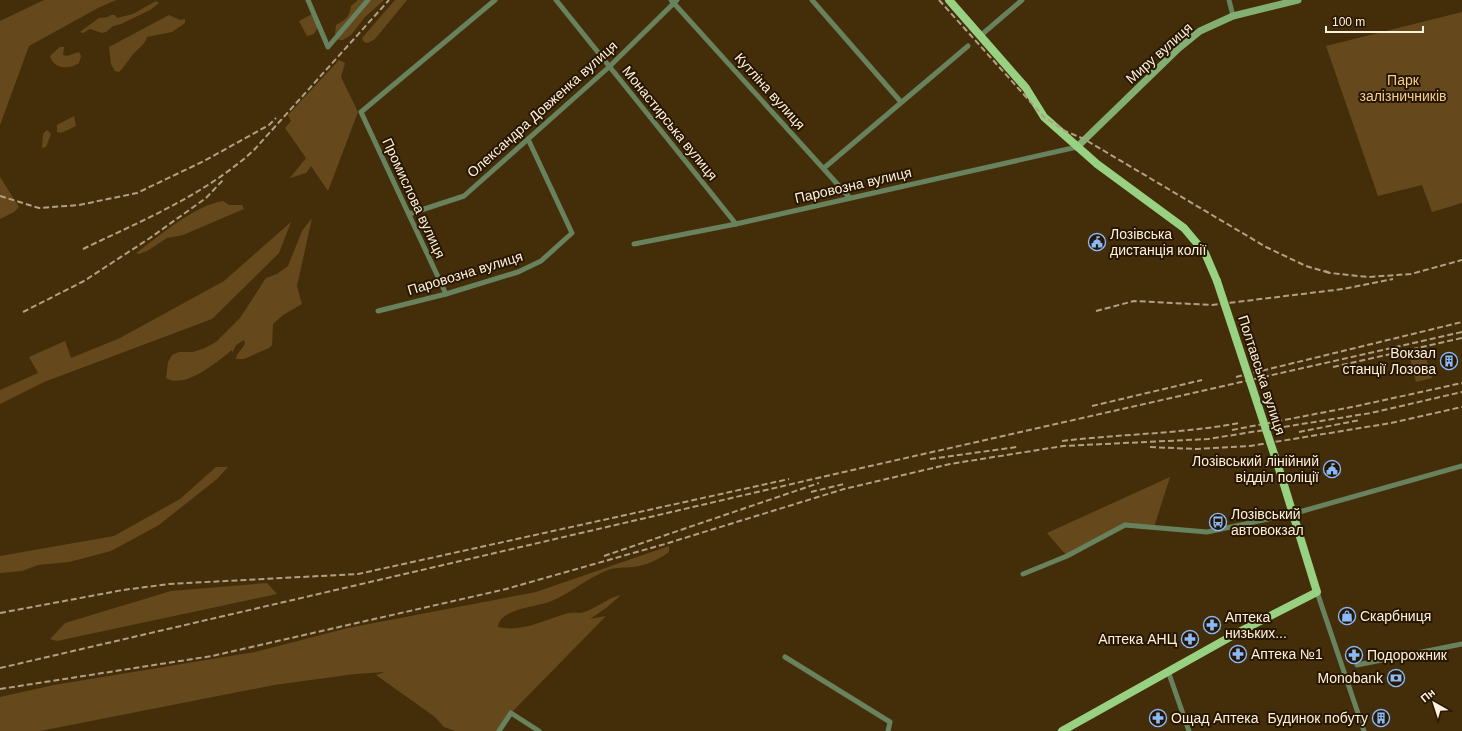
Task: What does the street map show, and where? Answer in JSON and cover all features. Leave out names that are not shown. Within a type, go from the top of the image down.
[{"type":"main road","name":"Полтавська вулиця","points":[[949,0],[1026,88],[1044,117],[1097,164],[1184,228],[1205,253],[1217,281],[1281,475],[1317,592]]},
{"type":"main road","name":"Миру вулиця","points":[[1078,147],[1179,48],[1200,31],[1233,16],[1298,0]]},
{"type":"main road","points":[[1062,731],[1239,632],[1317,592]]},
{"type":"street","points":[[308,0],[328,47],[368,0]]},
{"type":"street","name":"Промислова вулиця","points":[[446,294],[361,112],[495,0]]},
{"type":"street","name":"Монастирська вулиця","points":[[556,0],[608,67],[736,224]]},
{"type":"street","points":[[812,0],[901,102]]},
{"type":"street","points":[[980,36],[1022,0]]},
{"type":"street","points":[[1229,0],[1233,16]]},
{"type":"street","name":"Олександра Довженка вулиця","points":[[409,214],[464,196],[608,67],[674,1]]},
{"type":"street","name":"Кутліна вулиця","points":[[674,1],[850,198]]},
{"type":"street","points":[[824,168],[968,46]]},
{"type":"street","name":"Паровозна вулиця","points":[[378,311],[446,294],[518,272],[541,261],[572,233],[528,139]]},
{"type":"street","name":"Паровозна вулиця","points":[[634,244],[736,224],[1078,147]]},
{"type":"street","points":[[1023,574],[1067,556],[1125,525],[1207,532],[1292,514],[1462,466]]},
{"type":"street","points":[[1317,592],[1364,731]]},
{"type":"street","points":[[1357,665],[1462,644]]},
{"type":"street","points":[[785,657],[890,722],[888,731]]},
{"type":"street","points":[[1168,671],[1189,731]]},
{"type":"street","points":[[499,731],[511,713],[539,731]]},
{"type":"green space","points":[[44,0],[116,0],[98,8],[29,46],[0,125],[0,21]]},
{"type":"green space","points":[[358,0],[384,0],[365,17],[351,35],[343,40],[339,40],[335,34],[336,25],[346,18],[350,13],[351,6]]},
{"type":"green space","points":[[395,0],[407,0],[375,39],[368,43],[364,42],[362,38]]},
{"type":"green space","points":[[156,1],[159,3],[150,10],[121,24],[113,26],[106,32],[102,33],[90,29],[83,33],[80,32],[99,18],[115,15],[117,18],[133,14]]},
{"type":"green space","name":"Парк залізничників","points":[[1462,12],[1462,203],[1432,212],[1422,185],[1378,196],[1326,46]]},
{"type":"green space","points":[[312,14],[318,27],[314,34],[307,36],[299,21]]},
{"type":"green space","points":[[169,15],[180,20],[185,19],[185,23],[172,32],[147,37],[144,43],[133,54],[121,70],[119,72],[115,71],[111,64],[109,47]]},
{"type":"green space","points":[[60,47],[64,47],[63,55],[67,56],[79,52],[81,56],[79,63],[71,67],[62,67],[55,64],[50,56]]},
{"type":"green space","points":[[339,60],[345,63],[341,77],[358,112],[328,191],[311,166],[306,173],[290,178],[306,158],[285,128],[291,121],[288,115]]},
{"type":"green space","points":[[74,116],[76,126],[61,133],[57,132],[57,125]]},
{"type":"green space","points":[[47,130],[51,134],[46,147],[42,148],[43,134]]},
{"type":"green space","points":[[0,177],[19,207],[14,212],[0,219]]},
{"type":"green space","points":[[223,201],[229,205],[242,205],[244,209],[183,235],[167,238],[147,251],[139,254],[136,253],[189,215],[212,204]]},
{"type":"green space","points":[[312,218],[297,286],[302,304],[283,315],[273,324],[272,345],[269,348],[244,359],[236,359],[237,355],[245,344],[244,340],[236,345],[232,353],[232,350],[201,373],[182,380],[174,381],[166,378],[168,362],[172,355],[179,352],[193,352],[216,342],[240,318],[266,278],[277,274],[288,266],[302,231]]},
{"type":"green space","points":[[291,222],[279,253],[212,319],[44,382],[0,404],[0,390],[38,373],[29,357],[65,341],[71,358],[120,338],[224,281]]},
{"type":"green space","points":[[1425,354],[1432,378],[1416,382],[1410,359]]},
{"type":"green space","points":[[216,467],[228,467],[217,479],[159,525],[111,551],[69,562],[38,565],[22,571],[0,573],[0,556],[114,536],[180,499]]},
{"type":"green space","points":[[1170,477],[1154,527],[1125,525],[1067,556],[1047,533]]},
{"type":"green space","points":[[669,546],[669,552],[651,562],[637,566],[608,570],[600,573],[557,599],[511,612],[504,616],[498,627],[525,627],[569,613],[582,613],[611,598],[621,595],[590,619],[606,616],[511,713],[499,731],[455,731],[444,727],[435,717],[376,675],[385,672],[355,674],[274,685],[40,731],[0,731],[0,697],[54,685],[255,652],[348,628],[536,592]]},
{"type":"green space","points":[[267,583],[277,594],[57,641],[50,639],[65,623],[171,591]]},
{"type":"railway","points":[[83,249],[173,206],[235,166],[254,150],[389,0]]},
{"type":"railway","points":[[939,0],[1044,117],[1065,131],[1084,139],[1266,247],[1306,266],[1330,273]]},
{"type":"railway","points":[[0,196],[39,208],[79,205],[137,193],[204,161],[269,125],[276,118]]},
{"type":"railway","points":[[23,312],[84,281],[150,238],[206,198],[223,180]]},
{"type":"railway","points":[[1325,271],[1330,273],[1368,277],[1411,274],[1462,260]]},
{"type":"railway","points":[[1096,311],[1134,301],[1212,305],[1343,289],[1393,279]]},
{"type":"railway","points":[[1236,377],[1462,322]]},
{"type":"railway","points":[[0,668],[822,477],[1462,332]]},
{"type":"railway","points":[[1333,367],[1462,338]]},
{"type":"railway","points":[[1092,406],[1202,380]]},
{"type":"railway","points":[[1232,430],[1357,406],[1462,383]]},
{"type":"railway","points":[[0,689],[212,656],[506,589],[665,544],[844,489],[950,464],[1063,446],[1208,439],[1371,413],[1462,392]]},
{"type":"railway","points":[[1150,447],[1197,449],[1250,446],[1391,423],[1462,407]]},
{"type":"railway","points":[[1299,432],[1360,420]]},
{"type":"railway","points":[[1062,441],[1172,432],[1239,423]]},
{"type":"railway","points":[[930,459],[1017,447]]},
{"type":"railway","points":[[0,613],[123,590],[169,584],[358,574],[789,479]]},
{"type":"railway","points":[[604,556],[819,483]]},
{"type":"railway","points":[[811,492],[844,484]]},
{"type":"place","name":"Лозівська дистанція колії","points":[[1097,242]]},
{"type":"place","name":"Вокзал станції Лозова","points":[[1449,361]]},
{"type":"place","name":"Лозівський лінійний відділ поліції","points":[[1332,469]]},
{"type":"place","name":"Лозівський автовокзал","points":[[1218,522]]},
{"type":"place","name":"Скарбниця","points":[[1347,616]]},
{"type":"place","name":"Аптека низьких...","points":[[1212,625]]},
{"type":"place","name":"Аптека АНЦ","points":[[1190,639]]},
{"type":"place","name":"Аптека №1","points":[[1238,654]]},
{"type":"place","name":"Подорожник","points":[[1354,655]]},
{"type":"place","name":"Monobank","points":[[1396,678]]},
{"type":"place","name":"Ощад Аптека","points":[[1158,718]]},
{"type":"place","name":"Будинок побуту","points":[[1381,718]]}]
